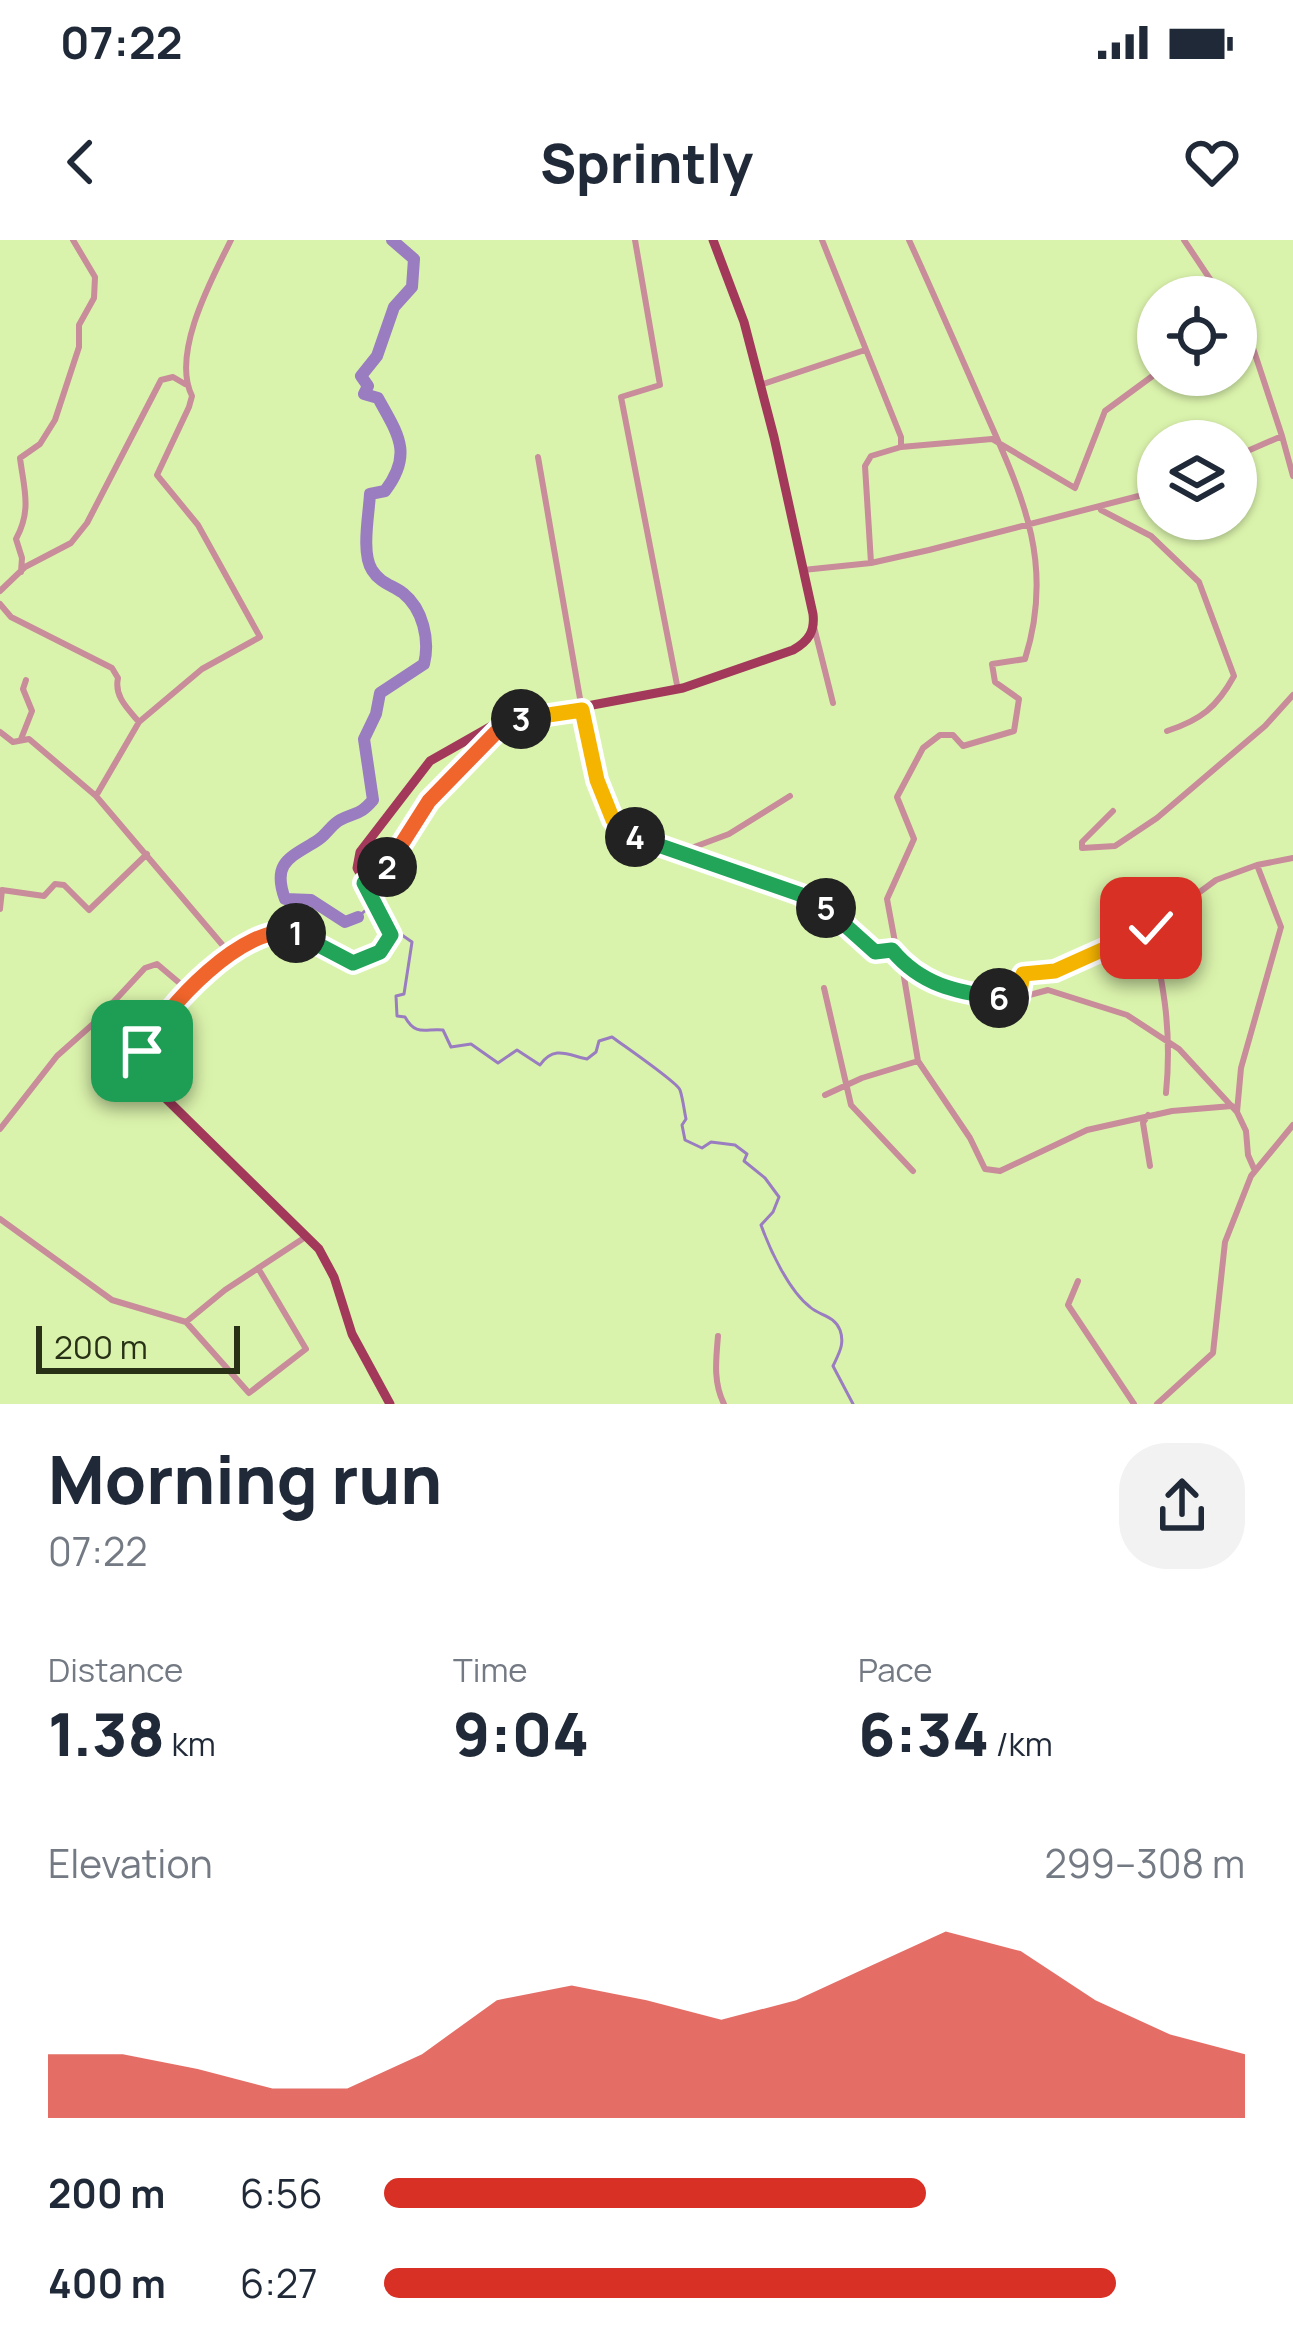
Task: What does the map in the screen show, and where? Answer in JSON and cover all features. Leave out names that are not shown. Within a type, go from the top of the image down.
[{"type":"main road","points":[[390,1404],[352,1334],[329,1264],[307,1236],[143,1077],[140,1064],[148,1040],[188,991],[256,936],[289,931],[353,963],[388,945],[387,922],[357,868],[360,852],[430,761],[507,721],[678,690],[794,650],[808,640],[814,627],[760,385],[744,322],[713,240]]},
{"type":"street","points":[[21,572],[16,539],[25,523],[27,488],[20,458],[40,444],[55,421],[79,346],[79,326],[94,298],[94,277],[73,240]]},
{"type":"street","points":[[185,384],[190,335],[231,240]]},
{"type":"street","points":[[635,240],[660,385],[621,397],[678,690]]},
{"type":"street","points":[[822,240],[901,447]]},
{"type":"street","points":[[909,240],[1001,443],[1032,524],[1038,620],[1025,658],[992,664],[995,682],[1019,699],[1014,731],[963,746],[953,735],[940,735],[923,748],[897,797],[914,839],[886,899],[886,913],[900,959],[918,1061],[985,1169],[1000,1171],[1087,1130],[1148,1115],[1234,1109]]},
{"type":"street","points":[[1184,240],[1208,276]]},
{"type":"street","points":[[760,385],[866,350]]},
{"type":"street","points":[[1257,360],[1293,476]]},
{"type":"street","points":[[96,796],[139,722],[202,669],[260,637],[198,525],[157,475],[192,396],[173,377],[161,380],[87,524],[71,543],[21,572],[2,590],[0,603],[11,617],[112,668],[122,701],[139,722]]},
{"type":"street","points":[[871,563],[865,466],[871,456],[901,447],[992,439],[1076,488],[1105,411],[1137,387]]},
{"type":"street","points":[[1257,447],[1282,436]]},
{"type":"street","points":[[538,457],[582,710],[597,780],[613,820],[640,840],[819,902],[875,952],[892,950],[909,972],[963,993],[1019,998],[1048,991],[1126,1015],[1171,1044],[1234,1109],[1246,1131],[1255,1171]]},
{"type":"street","points":[[803,570],[871,563],[1137,497]]},
{"type":"street","points":[[1098,509],[1151,536],[1199,582],[1234,676],[1221,700],[1200,720],[1167,731]]},
{"type":"street","points":[[814,627],[833,703]]},
{"type":"street","points":[[21,740],[32,711],[22,689],[26,680]]},
{"type":"street","points":[[1113,811],[1082,842],[1082,848],[1115,846],[1156,818],[1264,726],[1293,695]]},
{"type":"street","points":[[367,887],[376,884],[429,801],[507,721]]},
{"type":"street","points":[[0,732],[13,742],[29,739],[96,796],[231,955]]},
{"type":"street","points":[[678,853],[729,834],[790,796]]},
{"type":"street","points":[[0,909],[2,890],[44,896],[55,884],[64,885],[89,910],[147,854]]},
{"type":"street","points":[[1019,998],[1023,974],[1055,971],[1151,928],[1216,880],[1293,858]]},
{"type":"street","points":[[1234,1109],[1281,927],[1257,865]]},
{"type":"street","points":[[1151,928],[1168,1009],[1171,1044],[1166,1093]]},
{"type":"street","points":[[0,1130],[57,1056],[145,968],[157,964],[188,991]]},
{"type":"street","points":[[824,988],[851,1105],[913,1171]]},
{"type":"street","points":[[825,1095],[918,1061]]},
{"type":"street","points":[[1148,1115],[1143,1123],[1150,1166]]},
{"type":"street","points":[[1157,1404],[1213,1353],[1225,1242],[1255,1171],[1293,1125]]},
{"type":"street","points":[[0,1219],[112,1300],[186,1322],[249,1393],[306,1349],[257,1268]]},
{"type":"street","points":[[186,1322],[307,1236]]},
{"type":"street","points":[[1078,1280],[1068,1305],[1134,1404]]},
{"type":"street","points":[[718,1336],[717,1390],[724,1404]]},
{"type":"waterway","points":[[358,917],[345,922],[311,900],[285,899],[281,876],[292,856],[373,800],[364,739],[380,693],[424,664],[426,655],[416,607],[375,574],[367,554],[370,494],[385,491],[401,454],[391,422],[378,398],[364,394],[368,386],[361,376],[377,356],[394,307],[412,287],[414,259],[392,240]]},
{"type":"waterway","points":[[358,917],[381,902],[399,933],[412,942],[404,994],[396,996],[397,1016],[405,1017],[413,1027],[443,1030],[451,1047],[471,1044],[498,1063],[517,1050],[540,1065],[556,1053],[587,1059],[596,1052],[599,1041],[612,1037],[680,1090],[685,1140],[702,1148],[711,1142],[735,1145],[747,1154],[744,1161],[779,1197],[761,1225],[781,1269],[802,1300],[840,1330],[842,1344],[833,1366],[853,1404]]},
{"type":"route","points":[[142,1051],[188,991],[256,936],[289,931],[353,963],[380,952],[391,935],[364,883],[376,884],[429,801],[507,721],[582,710],[597,780],[613,820],[640,840],[819,902],[875,952],[892,950],[909,972],[949,988],[1019,998],[1023,974],[1055,971],[1151,928]]}]
